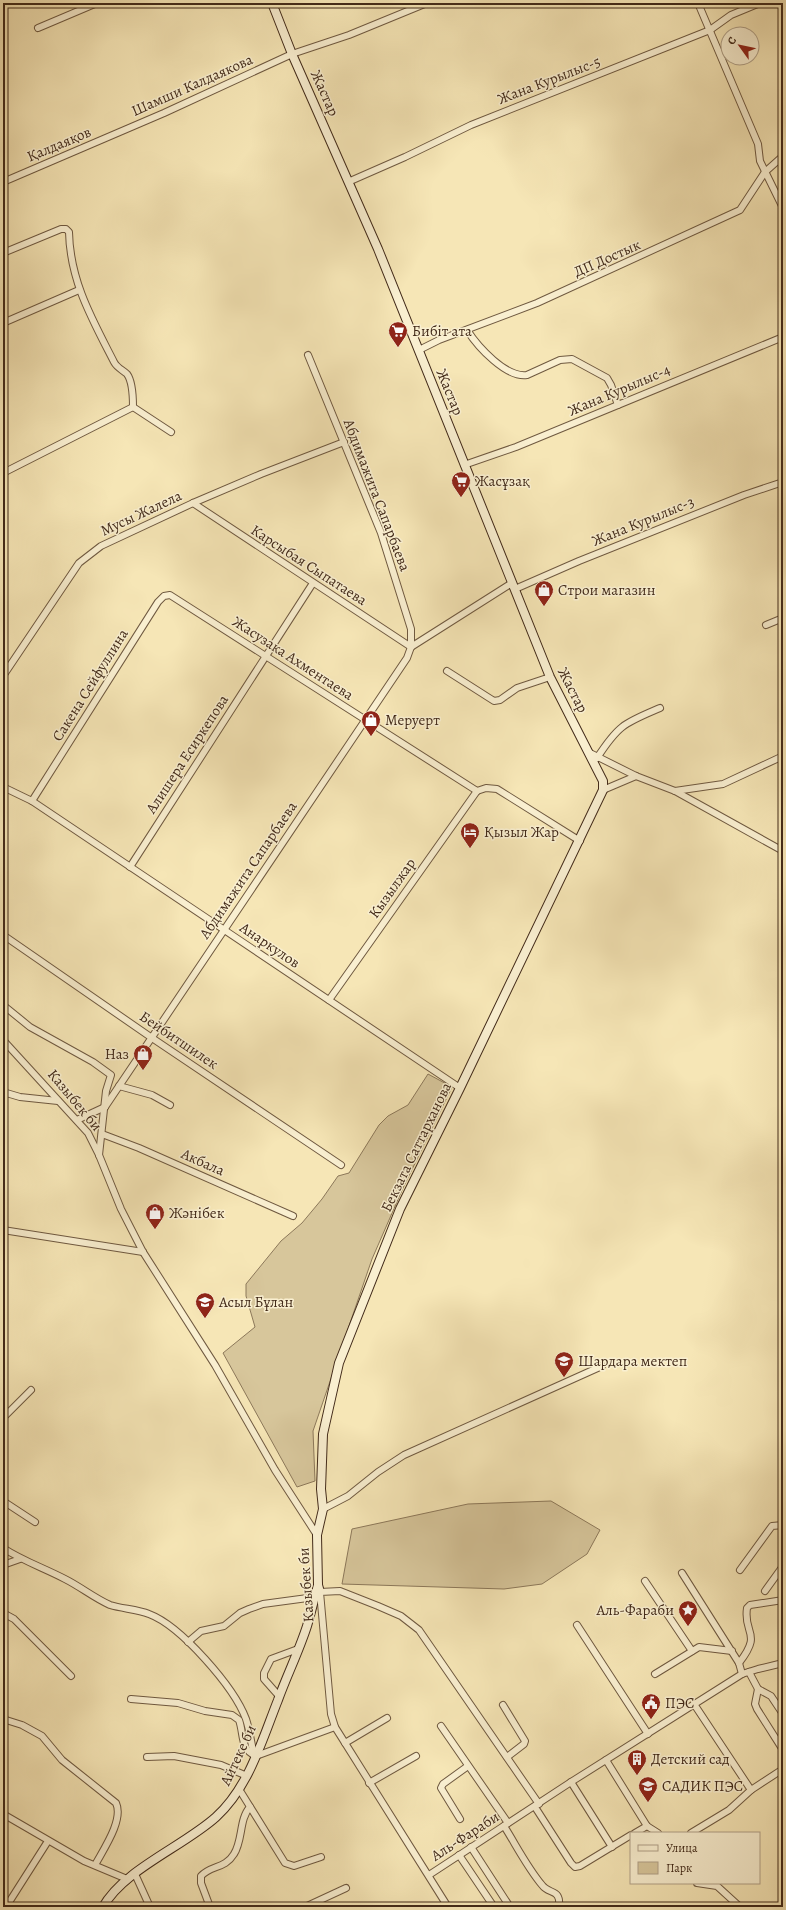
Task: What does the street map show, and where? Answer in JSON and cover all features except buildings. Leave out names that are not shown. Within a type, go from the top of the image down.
[{"type":"street","points":[[38,28],[97,3]]},
{"type":"street","name":"Жастар","points":[[272,3],[292,54],[378,249],[550,677],[600,772],[603,781],[603,790]]},
{"type":"street","name":"Шамши Калдаякова","points":[[102,140],[292,54],[348,36],[427,3]]},
{"type":"street","points":[[698,3],[758,144],[760,161],[783,208]]},
{"type":"street","name":"Жана Курылыс-5","points":[[348,182],[405,157],[471,125],[710,30],[730,15],[760,3]]},
{"type":"street","name":"Қалдаяқов","points":[[3,182],[102,140]]},
{"type":"street","name":"ДП Достык","points":[[419,350],[537,303],[740,210],[765,172],[783,156]]},
{"type":"street","points":[[3,253],[61,229],[66,229],[69,232],[74,273],[86,310],[115,365],[129,378],[133,407],[172,432]]},
{"type":"street","points":[[3,323],[79,290]]},
{"type":"street","points":[[467,330],[475,343],[490,358],[513,373],[521,376],[527,375],[560,360],[572,359],[607,378],[618,405]]},
{"type":"street","name":"Жана Курылыс-4","points":[[464,465],[516,447],[783,337]]},
{"type":"street","name":"Абдимажита Сапарбаева","points":[[106,1107],[224,929],[408,658],[412,647],[411,629],[381,533],[308,355]]},
{"type":"street","points":[[3,473],[133,407]]},
{"type":"street","name":"Мусы Жалела","points":[[3,676],[79,563],[100,546],[193,503],[261,474],[344,442]]},
{"type":"street","name":"Жана Курылыс-3","points":[[513,586],[744,495],[783,482]]},
{"type":"street","name":"Карсыбая Сыпатаева","points":[[193,503],[412,647]]},
{"type":"street","name":"Алишера Есиркепова","points":[[130,867],[313,583]]},
{"type":"street","points":[[412,647],[513,586]]},
{"type":"street","name":"Сакена Сейфуллина","points":[[32,801],[158,602],[164,596],[170,595],[177,599]]},
{"type":"street","name":"Жасузака Ахментаева","points":[[177,599],[477,791]]},
{"type":"street","points":[[766,625],[783,618]]},
{"type":"street","points":[[447,671],[494,701],[500,700],[517,688],[550,677]]},
{"type":"street","points":[[597,758],[612,735],[621,726],[660,708]]},
{"type":"street","points":[[590,753],[597,758],[636,776],[675,791],[783,851]]},
{"type":"street","points":[[675,791],[723,784],[783,756]]},
{"type":"street","points":[[603,790],[636,776]]},
{"type":"street","name":"Анаркулов","points":[[3,787],[32,801],[460,1088]]},
{"type":"street","points":[[477,791],[486,788],[497,789],[580,841]]},
{"type":"street","name":"Бекзата Саттарханова","points":[[317,1535],[323,1509],[321,1489],[323,1434],[339,1363],[400,1209],[580,841],[603,790]]},
{"type":"street","name":"Кызылжар","points":[[329,1000],[477,791]]},
{"type":"street","name":"Бейбитшилек","points":[[3,935],[152,1038],[341,1165]]},
{"type":"street","points":[[3,1005],[30,1027],[111,1075],[106,1091],[106,1107],[99,1155]]},
{"type":"street","name":"Казыбек би","points":[[3,1040],[88,1133],[99,1155],[121,1209],[143,1252],[215,1365],[275,1470],[317,1535],[317,1591],[331,1714],[335,1727],[448,1907]]},
{"type":"street","points":[[119,1086],[152,1096],[170,1105]]},
{"type":"street","points":[[3,1092],[20,1097],[58,1101]]},
{"type":"street","points":[[77,1120],[106,1107]]},
{"type":"street","name":"Акбала","points":[[102,1134],[139,1148],[294,1216]]},
{"type":"street","points":[[3,1230],[28,1232],[71,1241],[143,1252]]},
{"type":"street","points":[[323,1509],[348,1496],[378,1472],[404,1455],[602,1366]]},
{"type":"street","points":[[4,1415],[31,1390]]},
{"type":"street","points":[[3,1501],[35,1522]]},
{"type":"street","points":[[740,1570],[772,1526],[783,1525]]},
{"type":"street","points":[[3,1548],[20,1559],[65,1579],[110,1604],[126,1610],[148,1614],[165,1623],[188,1642],[218,1673],[246,1719],[255,1755]]},
{"type":"street","points":[[3,1565],[20,1559]]},
{"type":"street","points":[[765,1591],[783,1566]]},
{"type":"street","points":[[682,1573],[732,1651],[739,1663],[742,1674]]},
{"type":"street","points":[[645,1581],[692,1651]]},
{"type":"street","points":[[188,1642],[201,1631],[224,1626],[240,1613],[249,1609],[263,1604],[317,1591],[340,1591],[401,1616],[419,1630],[507,1757],[571,1863],[575,1867],[580,1866],[630,1836]]},
{"type":"street","name":"Айтеке би","points":[[103,1907],[114,1892],[127,1879],[200,1830],[217,1816],[239,1789],[247,1776],[298,1649],[307,1626],[317,1591]]},
{"type":"street","points":[[739,1663],[751,1645],[752,1639],[747,1608],[750,1605],[783,1600]]},
{"type":"street","points":[[3,1613],[14,1619],[71,1676]]},
{"type":"street","points":[[577,1625],[648,1734]]},
{"type":"street","points":[[655,1674],[692,1651],[703,1646],[732,1651]]},
{"type":"street","points":[[279,1696],[264,1679],[264,1672],[271,1659],[298,1649]]},
{"type":"street","name":"Аль-Фараби","points":[[429,1875],[571,1782],[742,1674],[783,1663]]},
{"type":"street","points":[[750,1672],[758,1689],[770,1696],[783,1714]]},
{"type":"street","points":[[758,1689],[755,1704],[783,1750]]},
{"type":"street","points":[[131,1699],[178,1703],[204,1711],[232,1716],[239,1720],[244,1746],[250,1753],[255,1755],[335,1727]]},
{"type":"street","points":[[694,1704],[751,1790]]},
{"type":"street","points":[[503,1705],[525,1741],[524,1744],[507,1757]]},
{"type":"street","points":[[345,1743],[387,1718]]},
{"type":"street","points":[[3,1719],[26,1727],[42,1736],[62,1760],[116,1803],[118,1807],[117,1819],[111,1835],[95,1865]]},
{"type":"street","points":[[441,1726],[506,1825],[542,1886],[555,1892],[560,1901],[559,1907]]},
{"type":"street","points":[[147,1757],[174,1756],[221,1765],[247,1776]]},
{"type":"street","points":[[369,1783],[416,1756]]},
{"type":"street","points":[[606,1760],[647,1826],[656,1832]]},
{"type":"street","points":[[460,1819],[440,1788],[443,1784],[468,1766]]},
{"type":"street","points":[[693,1832],[729,1810],[751,1790],[783,1769]]},
{"type":"street","points":[[571,1782],[612,1847]]},
{"type":"street","points":[[239,1789],[285,1863],[294,1866],[321,1857]]},
{"type":"street","points":[[210,1907],[201,1883],[201,1876],[207,1871],[226,1864],[231,1859],[239,1844],[245,1813],[250,1807]]},
{"type":"street","points":[[3,1814],[84,1861],[127,1879]]},
{"type":"street","points":[[637,1832],[647,1826]]},
{"type":"street","points":[[6,1907],[48,1840]]},
{"type":"street","points":[[472,1847],[510,1907]]},
{"type":"street","points":[[459,1855],[494,1907]]},
{"type":"street","points":[[135,1874],[150,1907]]},
{"type":"street","points":[[703,1884],[716,1886],[740,1907]]},
{"type":"street","points":[[305,1907],[346,1888]]},
{"type":"green space","points":[[428,1074],[452,1087],[403,1188],[372,1259],[313,1431],[315,1481],[297,1487],[223,1353],[255,1327],[246,1296],[246,1284],[281,1241],[302,1223],[322,1199],[338,1176],[349,1173],[379,1125],[388,1116],[408,1105]]},
{"type":"green space","points":[[551,1501],[600,1530],[587,1554],[542,1584],[504,1589],[342,1584],[352,1529],[468,1504]]},
{"type":"place","name":"Бибіт ата","points":[[398,348]]},
{"type":"place","name":"Жасұзақ","points":[[461,498]]},
{"type":"place","name":"Строи магазин","points":[[544,607]]},
{"type":"place","name":"Меруерт","points":[[371,737]]},
{"type":"place","name":"Қызыл Жар","points":[[470,849]]},
{"type":"place","name":"Наз","points":[[143,1071]]},
{"type":"place","name":"Жәнібек","points":[[155,1230]]},
{"type":"place","name":"Асыл Бұлан","points":[[205,1319]]},
{"type":"place","name":"Шардара мектеп","points":[[564,1378]]},
{"type":"place","name":"Аль-Фараби","points":[[688,1627]]},
{"type":"place","name":"ПЭС","points":[[651,1720]]},
{"type":"place","name":"Детский сад","points":[[637,1776]]},
{"type":"place","name":"САДИК ПЭС","points":[[648,1803]]}]
